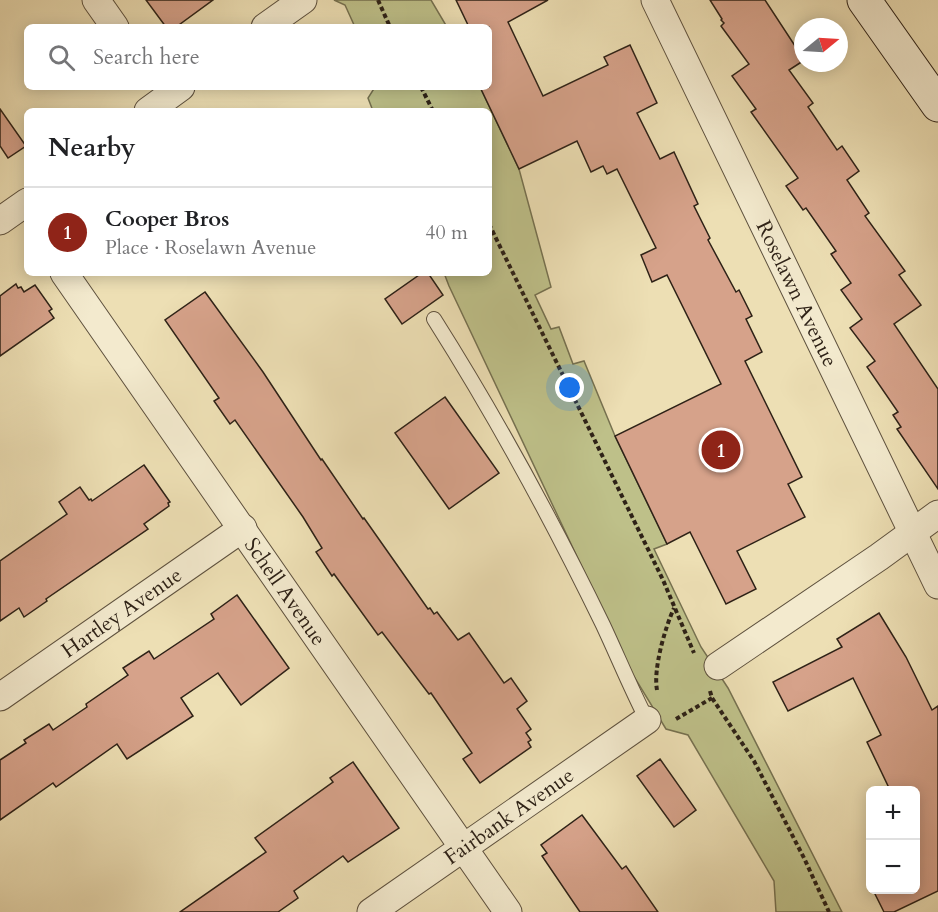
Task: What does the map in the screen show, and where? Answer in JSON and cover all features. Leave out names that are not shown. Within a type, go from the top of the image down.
[{"type":"street","points":[[96,0],[113,24]]},
{"type":"street","points":[[269,24],[303,0]]},
{"type":"street","name":"Roselawn Avenue","points":[[655,0],[938,585]]},
{"type":"street","points":[[864,0],[938,105]]},
{"type":"street","name":"Schell Avenue","points":[[66,276],[508,912]]},
{"type":"street","points":[[708,671],[938,514]]},
{"type":"street","name":"Hartley Avenue","points":[[0,697],[243,528]]},
{"type":"street","name":"Fairbank Avenue","points":[[371,912],[659,716]]},
{"type":"lane","points":[[434,319],[471,378],[534,489],[603,626],[626,679],[659,716]]},
{"type":"path","points":[[378,0],[389,24]]},
{"type":"path","points":[[423,90],[432,108]]},
{"type":"path","points":[[492,230],[708,671],[712,698],[754,761],[830,912]]},
{"type":"path","points":[[661,697],[656,689],[656,678],[665,627],[675,607]]},
{"type":"path","points":[[659,716],[670,724],[712,698]]},
{"type":"path","points":[[659,716],[676,719]]},
{"type":"green space","points":[[334,0],[431,0],[445,24],[354,24],[345,5]]},
{"type":"green space","points":[[373,90],[481,90],[490,108],[372,108],[368,98]]},
{"type":"green space","points":[[492,112],[519,169],[551,287],[535,295],[551,329],[559,327],[573,364],[584,361],[615,436],[667,544],[654,549],[701,647],[728,688],[842,912],[776,912],[774,881],[688,735],[666,729],[633,675],[445,276],[492,276]]},
{"type":"building","points":[[146,0],[213,0],[180,24],[164,24]]},
{"type":"building","points":[[456,0],[548,0],[508,22],[543,96],[608,65],[604,57],[630,45],[657,103],[637,113],[660,159],[674,152],[698,204],[694,206],[710,238],[708,240],[736,292],[739,290],[752,316],[746,319],[762,352],[745,361],[802,477],[788,484],[805,517],[737,551],[756,589],[726,604],[690,532],[667,544],[615,436],[721,384],[667,275],[652,282],[641,255],[656,248],[617,169],[607,174],[603,166],[591,172],[577,141],[519,169],[492,108],[481,90],[492,90],[492,24],[468,24]]},
{"type":"building","points":[[710,0],[765,0],[794,44],[794,67],[789,70],[813,103],[808,107],[837,150],[842,146],[859,171],[847,180],[869,213],[865,216],[905,271],[899,275],[921,305],[894,324],[938,389],[938,489],[897,429],[901,427],[893,415],[898,412],[867,367],[875,361],[850,328],[862,319],[841,290],[851,283],[831,254],[836,251],[806,208],[803,210],[786,186],[798,178],[751,112],[756,109],[732,76],[749,64],[721,26],[724,23]]},
{"type":"building","points":[[0,109],[24,143],[24,147],[8,158],[0,146]]},
{"type":"building","points":[[418,276],[430,276],[443,295],[402,324],[385,299]]},
{"type":"building","points":[[16,284],[24,292],[35,285],[52,309],[49,311],[54,318],[0,356],[0,296]]},
{"type":"building","points":[[205,292],[428,609],[430,608],[434,614],[437,612],[458,640],[469,633],[504,683],[511,678],[527,701],[517,709],[531,729],[526,733],[531,740],[528,742],[531,747],[480,783],[463,759],[472,753],[431,693],[429,694],[382,632],[378,635],[334,574],[332,576],[316,552],[322,548],[303,517],[235,420],[230,424],[214,401],[219,398],[165,320]]},
{"type":"building","points":[[445,397],[499,473],[449,509],[395,433]]},
{"type":"building","points":[[144,465],[170,502],[169,506],[144,524],[148,529],[46,599],[47,601],[24,617],[19,608],[0,621],[0,561],[67,514],[59,502],[80,487],[92,501]]},
{"type":"building","points":[[237,595],[289,668],[241,705],[218,673],[181,698],[193,716],[127,759],[117,744],[56,787],[53,783],[0,820],[0,760],[26,743],[24,740],[49,724],[53,730],[87,707],[86,704],[128,675],[123,668],[149,651],[154,659],[214,619],[211,614]]},
{"type":"building","points":[[879,613],[906,657],[932,710],[938,706],[938,891],[894,912],[884,912],[875,894],[920,894],[920,786],[888,786],[867,742],[881,735],[853,678],[788,711],[773,682],[842,647],[837,639]]},
{"type":"building","points":[[660,759],[696,810],[674,827],[637,776]]},
{"type":"building","points":[[353,762],[399,828],[348,862],[343,856],[294,891],[298,898],[278,912],[180,912],[266,852],[255,838],[333,782],[330,778]]},
{"type":"building","points":[[582,815],[622,869],[626,866],[658,912],[580,912],[542,856],[547,853],[541,845]]},
{"type":"place","name":"Cooper Bros","points":[[721,450]]}]
